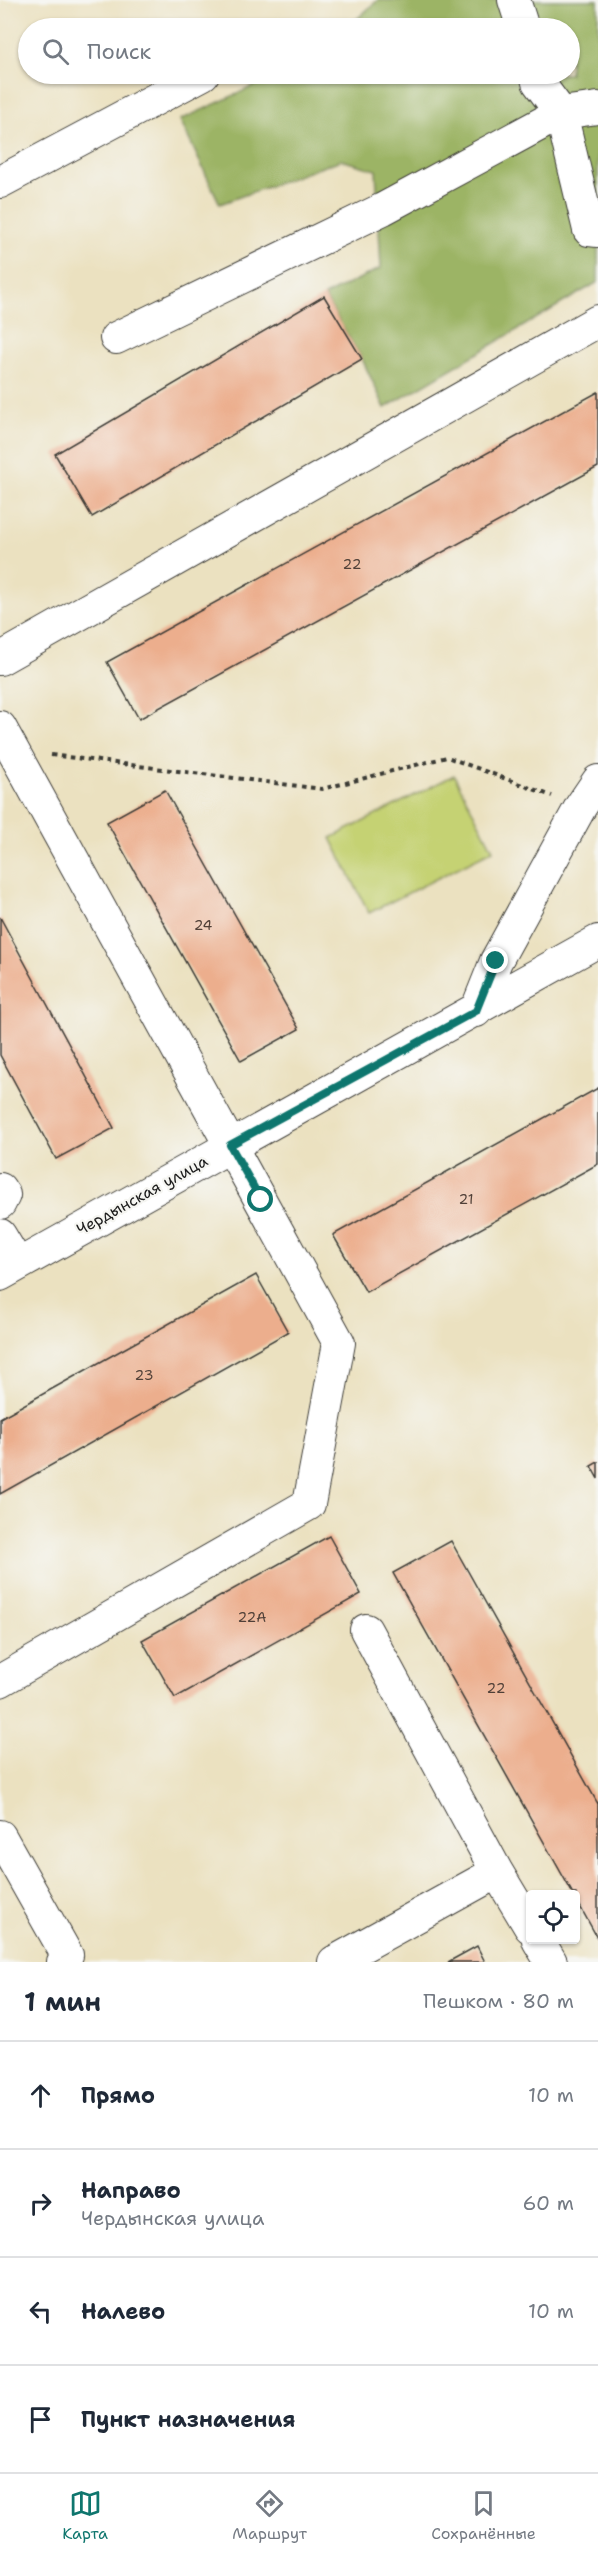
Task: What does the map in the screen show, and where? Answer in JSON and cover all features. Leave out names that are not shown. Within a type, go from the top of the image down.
[{"type":"street","points":[[514,0],[519,18]]},
{"type":"street","points":[[0,182],[184,84]]},
{"type":"street","points":[[539,84],[561,113],[589,230],[598,231]]},
{"type":"street","points":[[116,338],[383,209],[561,113],[598,108]]},
{"type":"street","points":[[0,659],[598,321]]},
{"type":"street","points":[[0,1681],[309,1504],[339,1343],[6,739]]},
{"type":"street","points":[[476,1011],[496,961],[589,794]]},
{"type":"street","name":"Чердынская улица","points":[[9,1270],[230,1145],[476,1011],[598,940]]},
{"type":"street","points":[[0,1189],[4,1195],[0,1203]]},
{"type":"street","points":[[0,1235],[9,1270]]},
{"type":"street","points":[[366,1630],[497,1872],[526,1920]]},
{"type":"street","points":[[0,1836],[67,1955],[63,1962]]},
{"type":"street","points":[[334,1962],[497,1872]]},
{"type":"street","points":[[540,1944],[551,1962]]},
{"type":"path","points":[[6,739],[322,789],[447,757],[589,794]]},
{"type":"green space","points":[[378,0],[598,0],[598,282],[385,408],[362,359],[324,296],[381,268],[376,170],[341,160],[220,204],[180,120],[258,84],[580,84],[580,18],[358,18]]},
{"type":"green space","points":[[454,775],[493,850],[369,913],[331,838]]},
{"type":"building","points":[[324,296],[362,359],[92,517],[55,454]]},
{"type":"building","points":[[598,392],[598,467],[139,719],[107,662]]},
{"type":"building","points":[[165,790],[299,1029],[241,1061],[107,822]]},
{"type":"building","points":[[0,917],[114,1128],[56,1159],[0,1055]]},
{"type":"building","points":[[598,1088],[598,1164],[366,1292],[333,1235]]},
{"type":"building","points":[[256,1275],[288,1332],[0,1494],[0,1418]]},
{"type":"building","points":[[598,1462],[598,1479],[591,1466]]},
{"type":"building","points":[[329,1536],[361,1594],[175,1698],[142,1640]]},
{"type":"building","points":[[451,1541],[598,1804],[598,1939],[580,1906],[580,1890],[571,1890],[393,1573]]},
{"type":"building","points":[[477,1946],[485,1962],[448,1962]]},
{"type":"route","points":[[261,1200],[230,1145],[476,1011],[496,961]]}]
